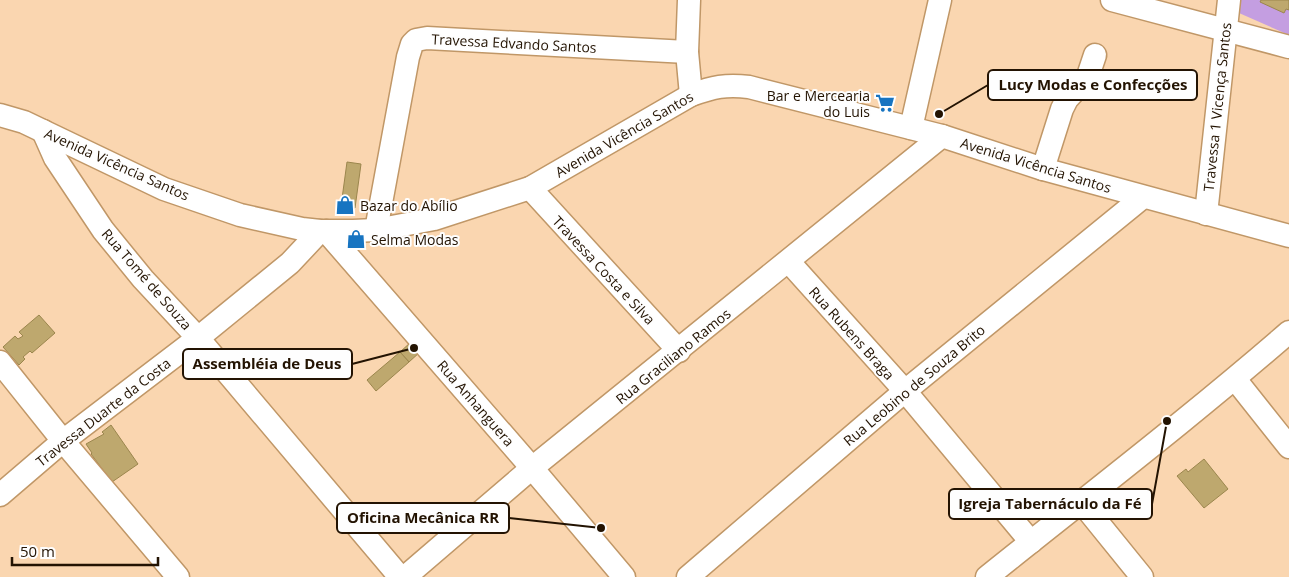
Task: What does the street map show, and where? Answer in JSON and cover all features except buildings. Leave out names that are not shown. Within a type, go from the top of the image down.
[{"type":"street","points":[[689,0],[687,52],[691,94]]},
{"type":"street","points":[[911,128],[940,0]]},
{"type":"street","points":[[1112,0],[1289,47]]},
{"type":"street","name":"Travessa 1 Vicença Santos","points":[[1206,214],[1229,0]]},
{"type":"street","name":"Travessa Edvando Santos","points":[[376,230],[408,57],[412,44],[416,40],[427,38],[687,52]]},
{"type":"street","points":[[1044,169],[1062,109],[1067,99],[1088,76],[1095,55]]},
{"type":"street","name":"Avenida Vicência Santos","points":[[0,115],[24,122],[164,189],[240,215],[278,224],[323,231],[376,230],[434,219],[530,188],[691,94],[724,85],[749,87],[942,136],[1044,169],[1289,236]]},
{"type":"street","name":"Rua Tomé de Souza","points":[[43,131],[56,158],[103,230],[143,279],[198,338],[400,577]]},
{"type":"street","name":"Rua Graciliano Ramos","points":[[405,577],[532,468],[789,262],[942,136]]},
{"type":"street","name":"Travessa Costa e Silva","points":[[530,188],[679,351]]},
{"type":"street","name":"Rua Leobino de Souza Brito","points":[[688,577],[905,392],[1143,197]]},
{"type":"street","name":"Travessa Duarte da Costa","points":[[0,495],[63,441],[198,338],[290,263],[323,231]]},
{"type":"street","name":"Rua Anhanguera","points":[[323,231],[532,468],[624,577]]},
{"type":"street","name":"Rua Rubens Braga","points":[[789,262],[905,392],[1031,542]]},
{"type":"street","points":[[987,577],[1235,379],[1289,332]]},
{"type":"street","points":[[0,362],[63,441],[178,577]]},
{"type":"street","points":[[1235,379],[1289,447]]},
{"type":"street","points":[[1082,503],[1142,577]]},
{"type":"shaded area","points":[[1240,0],[1289,0],[1289,35],[1239,13]]},
{"type":"place","name":"Bar e Mercearia do Luis","points":[[885,103]]},
{"type":"place","name":"Lucy Modas e Confecções","points":[[939,114]]},
{"type":"place","name":"Bazar do Abílio","points":[[345,205]]},
{"type":"place","name":"Selma Modas","points":[[356,239]]},
{"type":"place","name":"Assembléia de Deus","points":[[414,348]]},
{"type":"place","name":"Igreja Tabernáculo da Fé","points":[[1167,421]]},
{"type":"place","name":"Oficina Mecânica RR","points":[[601,528]]}]
